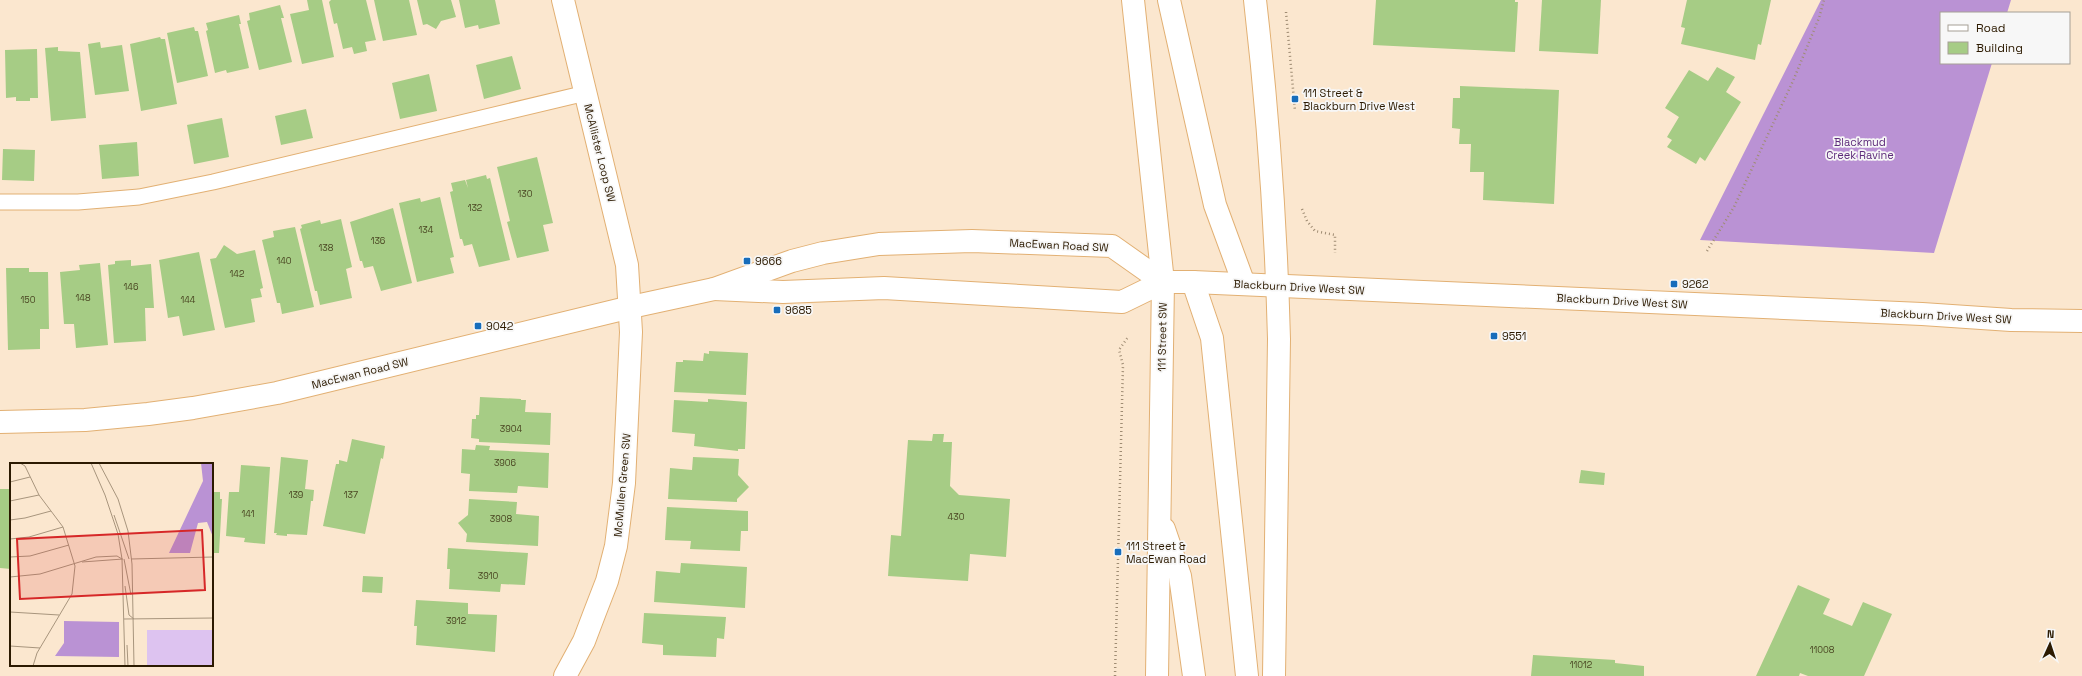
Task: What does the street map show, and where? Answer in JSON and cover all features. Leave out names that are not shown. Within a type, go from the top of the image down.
[{"type":"street","name":"McAllister Loop SW","points":[[563,0],[627,265],[631,307]]},
{"type":"street","name":"111 Street SW","points":[[1133,0],[1163,282],[1157,676]]},
{"type":"street","points":[[1169,0],[1215,205],[1244,284]]},
{"type":"street","points":[[1255,0],[1265,92],[1278,286],[1279,339],[1274,676]]},
{"type":"street","name":"MacEwan Road SW","points":[[0,422],[85,420],[156,413],[234,401],[285,391],[631,307],[714,289],[792,261],[823,253],[879,244],[972,241],[1112,246],[1163,282],[1122,302],[884,288],[783,292],[714,289]]},
{"type":"street","name":"Blackburn Drive West SW","points":[[1163,282],[1244,284],[1922,314],[2011,320],[2082,321]]},
{"type":"street","points":[[1193,282],[1212,338],[1247,676]]},
{"type":"street","name":"McMullen Green SW","points":[[565,676],[584,641],[596,612],[607,581],[616,546],[624,483],[631,307]]},
{"type":"street","points":[[1159,513],[1180,576],[1192,646],[1194,676]]},
{"type":"lane","points":[[0,202],[78,202],[138,198],[586,93]]},
{"type":"path","points":[[1707,251],[1734,207],[1793,81],[1819,18],[1824,0]]},
{"type":"path","points":[[1315,231],[1335,235],[1335,253]]},
{"type":"path","points":[[1115,676],[1123,365],[1119,350],[1128,337]]},
{"type":"green space","name":"Blackmud Creek Ravine","points":[[1821,0],[2011,0],[2007,12],[1940,12],[1940,64],[1992,64],[1934,253],[1700,240]]},
{"type":"building","points":[[307,0],[322,0],[334,57],[302,64],[290,14],[309,10]]},
{"type":"building","points":[[331,0],[366,0],[376,40],[365,42],[367,51],[354,54],[352,47],[343,49],[337,23],[334,24],[329,2]]},
{"type":"building","points":[[374,0],[409,0],[417,35],[383,41]]},
{"type":"building","points":[[417,0],[451,0],[456,17],[441,21],[436,29],[427,24],[423,25]]},
{"type":"building","points":[[459,0],[495,0],[500,24],[479,29],[478,25],[465,28]]},
{"type":"building","points":[[1376,0],[1515,0],[1515,2],[1518,2],[1515,52],[1373,45]]},
{"type":"building","points":[[1542,0],[1601,0],[1598,54],[1539,51]]},
{"type":"building","points":[[1687,0],[1771,0],[1761,45],[1758,44],[1755,60],[1681,44],[1685,28],[1681,27]]},
{"type":"building","points":[[280,5],[284,18],[281,18],[292,62],[259,70],[247,21],[250,20],[249,13]]},
{"type":"building","points":[[239,15],[241,24],[239,24],[249,68],[227,73],[226,70],[215,73],[206,31],[208,30],[206,23]]},
{"type":"building","points":[[194,27],[195,31],[198,31],[208,76],[177,83],[167,33]]},
{"type":"building","points":[[160,37],[161,39],[165,39],[177,104],[141,111],[130,44]]},
{"type":"building","points":[[100,42],[101,48],[122,45],[129,91],[95,95],[88,44]]},
{"type":"building","points":[[58,47],[58,51],[80,52],[86,118],[51,121],[45,48]]},
{"type":"building","points":[[37,49],[38,98],[30,98],[30,101],[16,101],[16,97],[6,98],[5,50]]},
{"type":"building","points":[[512,56],[521,89],[484,99],[476,65]]},
{"type":"building","points":[[1717,67],[1735,77],[1726,92],[1741,102],[1705,161],[1700,157],[1696,164],[1667,147],[1672,140],[1667,137],[1679,117],[1665,108],[1689,70],[1708,81]]},
{"type":"building","points":[[429,74],[437,111],[400,119],[392,83]]},
{"type":"building","points":[[1460,86],[1559,90],[1554,204],[1483,200],[1484,172],[1470,172],[1471,144],[1459,144],[1460,129],[1452,128],[1453,98],[1460,98]]},
{"type":"building","points":[[306,109],[313,138],[281,145],[275,116]]},
{"type":"building","points":[[222,118],[229,157],[194,164],[187,125]]},
{"type":"building","points":[[137,142],[139,176],[102,179],[99,145]]},
{"type":"building","points":[[3,149],[35,150],[34,181],[2,180]]},
{"type":"building","points":[[537,157],[553,223],[543,225],[549,251],[517,258],[507,222],[510,221],[497,167]]},
{"type":"building","points":[[486,175],[487,179],[490,178],[510,260],[479,267],[472,244],[464,246],[462,239],[460,239],[450,192],[453,191],[451,183],[465,180],[468,188],[466,180]]},
{"type":"building","points":[[440,197],[454,257],[450,258],[454,273],[417,282],[399,203],[420,198],[421,202]]},
{"type":"building","points":[[393,208],[412,283],[381,291],[373,266],[364,268],[362,261],[360,261],[350,222]]},
{"type":"building","points":[[341,219],[352,267],[346,269],[352,298],[320,305],[317,291],[315,291],[300,229],[302,228],[301,225],[320,220],[321,224]]},
{"type":"building","points":[[295,227],[314,307],[282,314],[280,303],[277,303],[262,240],[274,237],[273,231]]},
{"type":"building","points":[[224,245],[237,254],[255,250],[263,288],[260,289],[262,297],[251,299],[255,322],[225,328],[210,259],[216,258]]},
{"type":"building","points":[[199,252],[215,330],[183,336],[179,316],[168,318],[159,260]]},
{"type":"building","points":[[131,260],[131,266],[151,264],[154,308],[145,308],[146,341],[114,343],[108,265],[115,264],[115,261]]},
{"type":"building","points":[[100,263],[108,345],[76,348],[74,324],[64,324],[60,272],[80,270],[79,265]]},
{"type":"building","points":[[6,268],[29,268],[29,272],[48,272],[49,329],[40,329],[40,349],[8,350]]},
{"type":"building","points":[[709,351],[748,353],[746,395],[674,392],[676,362],[683,362],[683,360],[703,361],[704,353],[709,354]]},
{"type":"building","points":[[480,397],[526,400],[525,412],[551,413],[550,445],[479,442],[479,439],[471,438],[472,419],[476,419],[476,415],[479,415]]},
{"type":"building","points":[[708,399],[747,402],[745,449],[738,449],[738,451],[694,446],[695,434],[672,432],[674,400],[708,402]]},
{"type":"building","points":[[933,434],[944,434],[943,442],[952,442],[950,486],[959,495],[1010,499],[1006,557],[970,554],[968,581],[888,576],[891,535],[901,536],[908,440],[932,441]]},
{"type":"building","points":[[352,439],[385,446],[383,459],[381,458],[365,534],[323,526],[336,464],[339,464],[339,460],[347,462]]},
{"type":"building","points":[[476,445],[490,446],[489,450],[549,453],[548,488],[518,486],[517,493],[469,491],[470,474],[461,473],[462,449],[475,450]]},
{"type":"building","points":[[281,457],[308,460],[305,489],[314,490],[313,501],[311,501],[307,535],[287,534],[287,536],[276,535],[277,533],[274,533]]},
{"type":"building","points":[[693,457],[739,459],[738,475],[749,487],[737,499],[737,502],[668,499],[670,468],[692,470]]},
{"type":"building","points":[[241,465],[270,467],[265,544],[244,542],[245,538],[226,536],[229,492],[239,492]]},
{"type":"building","points":[[1581,470],[1605,473],[1604,485],[1579,483]]},
{"type":"building","points":[[0,489],[10,489],[10,569],[0,568]]},
{"type":"building","points":[[213,492],[220,492],[220,499],[222,499],[219,553],[213,553]]},
{"type":"building","points":[[469,499],[517,502],[516,514],[539,516],[538,546],[466,542],[467,534],[458,523],[468,515]]},
{"type":"building","points":[[667,507],[748,511],[748,531],[741,531],[740,551],[690,549],[691,541],[665,540]]},
{"type":"building","points":[[448,548],[528,553],[525,585],[501,584],[500,592],[449,589],[450,569],[447,569]]},
{"type":"building","points":[[681,563],[747,567],[745,608],[654,602],[656,571],[680,573]]},
{"type":"building","points":[[363,576],[383,577],[382,593],[362,592]]},
{"type":"building","points":[[1798,585],[1830,599],[1823,614],[1852,626],[1863,602],[1892,614],[1864,676],[1808,676],[1800,673],[1799,676],[1756,676]]},
{"type":"building","points":[[416,600],[468,603],[468,614],[497,615],[495,652],[416,645],[417,626],[414,626]]},
{"type":"building","points":[[644,613],[726,617],[724,639],[717,638],[716,657],[663,655],[663,645],[642,643]]},
{"type":"building","points":[[1533,655],[1615,660],[1615,663],[1644,666],[1644,676],[1531,676]]},
{"type":"place","name":"111 Street & Blackburn Drive West","points":[[1295,99]]},
{"type":"place","name":"9666","points":[[747,261]]},
{"type":"place","name":"9262","points":[[1674,284]]},
{"type":"place","name":"9685","points":[[777,310]]},
{"type":"place","name":"9042","points":[[478,326]]},
{"type":"place","name":"9551","points":[[1494,336]]},
{"type":"place","name":"111 Street & MacEwan Road","points":[[1118,552]]}]
